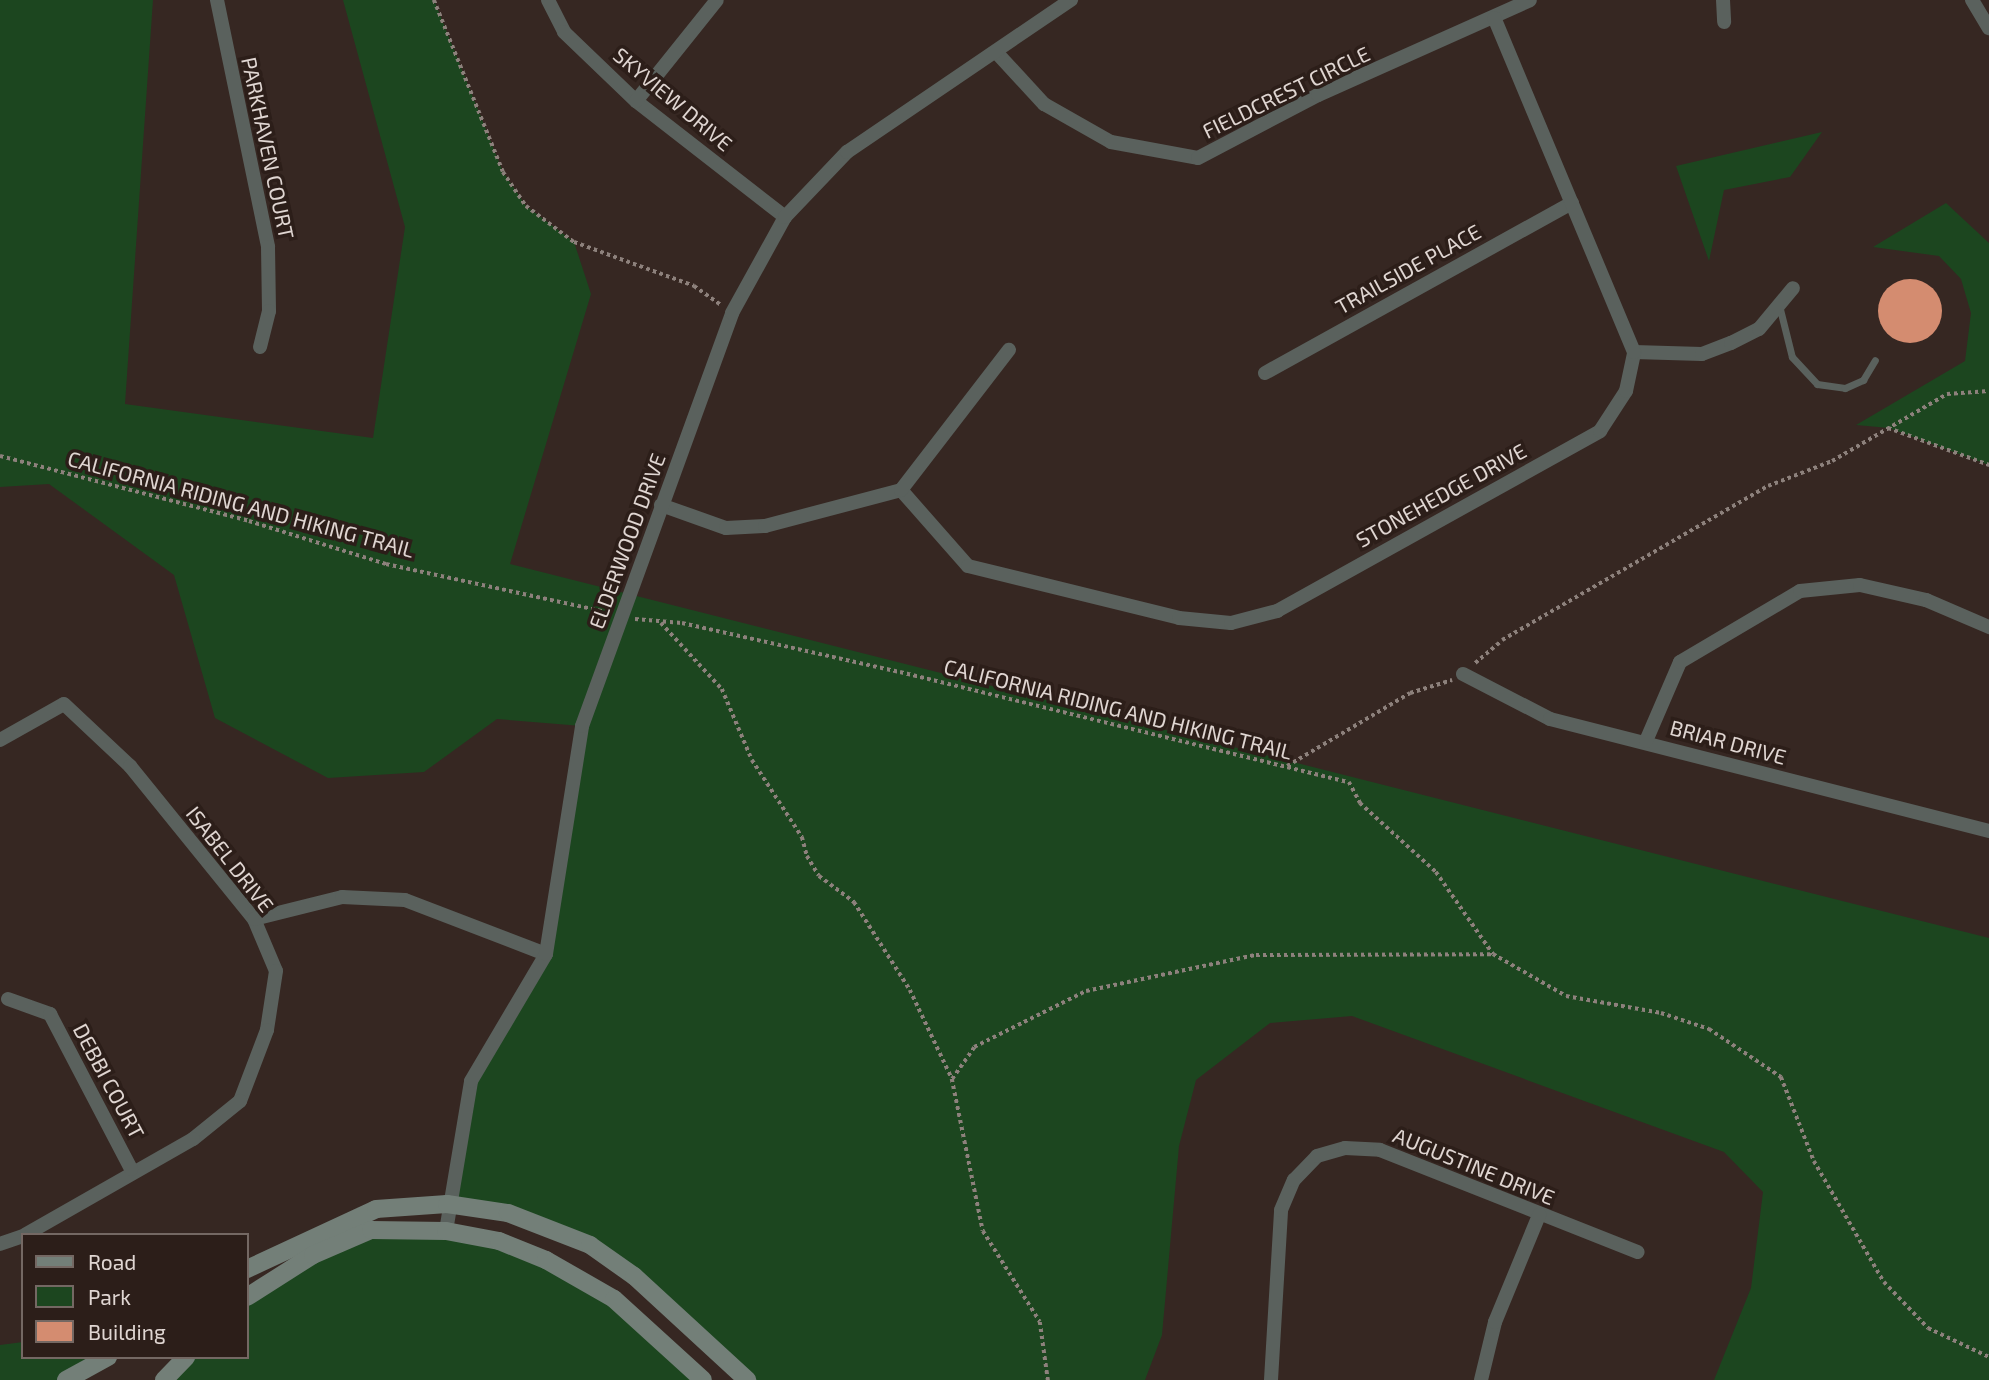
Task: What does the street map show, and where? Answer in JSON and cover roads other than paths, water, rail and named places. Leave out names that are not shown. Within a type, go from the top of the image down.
[{"type":"street","name":"PARKHAVEN COURT","points":[[217,0],[268,247],[269,311],[260,347]]},
{"type":"street","name":"SKYVIEW DRIVE","points":[[548,0],[564,32],[636,101],[785,217]]},
{"type":"street","points":[[636,101],[717,0]]},
{"type":"street","name":"ELDERWOOD DRIVE","points":[[446,1231],[447,1204],[471,1080],[545,954],[583,726],[732,313],[785,217],[846,152],[1071,0]]},
{"type":"street","name":"FIELDCREST CIRCLE","points":[[996,52],[1044,104],[1111,142],[1198,158],[1318,95],[1530,0]]},
{"type":"street","points":[[1723,0],[1724,22]]},
{"type":"street","points":[[1972,0],[1989,28]]},
{"type":"street","points":[[1494,18],[1634,352],[1702,354],[1759,329],[1780,309],[1793,288]]},
{"type":"street","name":"TRAILSIDE PLACE","points":[[1265,373],[1572,203]]},
{"type":"street","points":[[661,505],[726,528],[765,526],[901,490],[1009,350]]},
{"type":"street","name":"STONEHEDGE DRIVE","points":[[901,490],[968,566],[1179,618],[1231,624],[1277,611],[1600,430],[1626,391],[1634,352]]},
{"type":"street","points":[[1646,741],[1680,662],[1800,591],[1860,585],[1926,600],[1989,627]]},
{"type":"street","name":"BRIAR DRIVE","points":[[1463,674],[1550,719],[1646,741],[1989,831]]},
{"type":"street","name":"ISABEL DRIVE","points":[[0,740],[64,704],[130,766],[254,919],[276,971],[267,1030],[240,1101],[193,1139],[131,1170],[27,1233]]},
{"type":"street","points":[[254,919],[342,897],[405,900],[545,954]]},
{"type":"street","name":"DEBBI COURT","points":[[8,999],[50,1014],[131,1170]]},
{"type":"street","name":"AUGUSTINE DRIVE","points":[[1271,1380],[1281,1210],[1294,1180],[1317,1156],[1345,1148],[1380,1150],[1637,1252]]},
{"type":"street","points":[[248,1269],[376,1209],[447,1204],[508,1213],[590,1245],[634,1276],[747,1380]]},
{"type":"street","points":[[1481,1380],[1494,1322],[1539,1215]]},
{"type":"street","points":[[248,1296],[313,1255],[371,1230],[446,1231],[499,1241],[591,1286],[703,1380]]},
{"type":"street","name":"ISABEL DRIVE","points":[[0,1244],[21,1236]]},
{"type":"street","points":[[66,1380],[104,1359]]},
{"type":"street","points":[[163,1380],[184,1359]]},
{"type":"lane","points":[[1780,309],[1792,357],[1817,384],[1845,387],[1863,380],[1875,360]]}]
